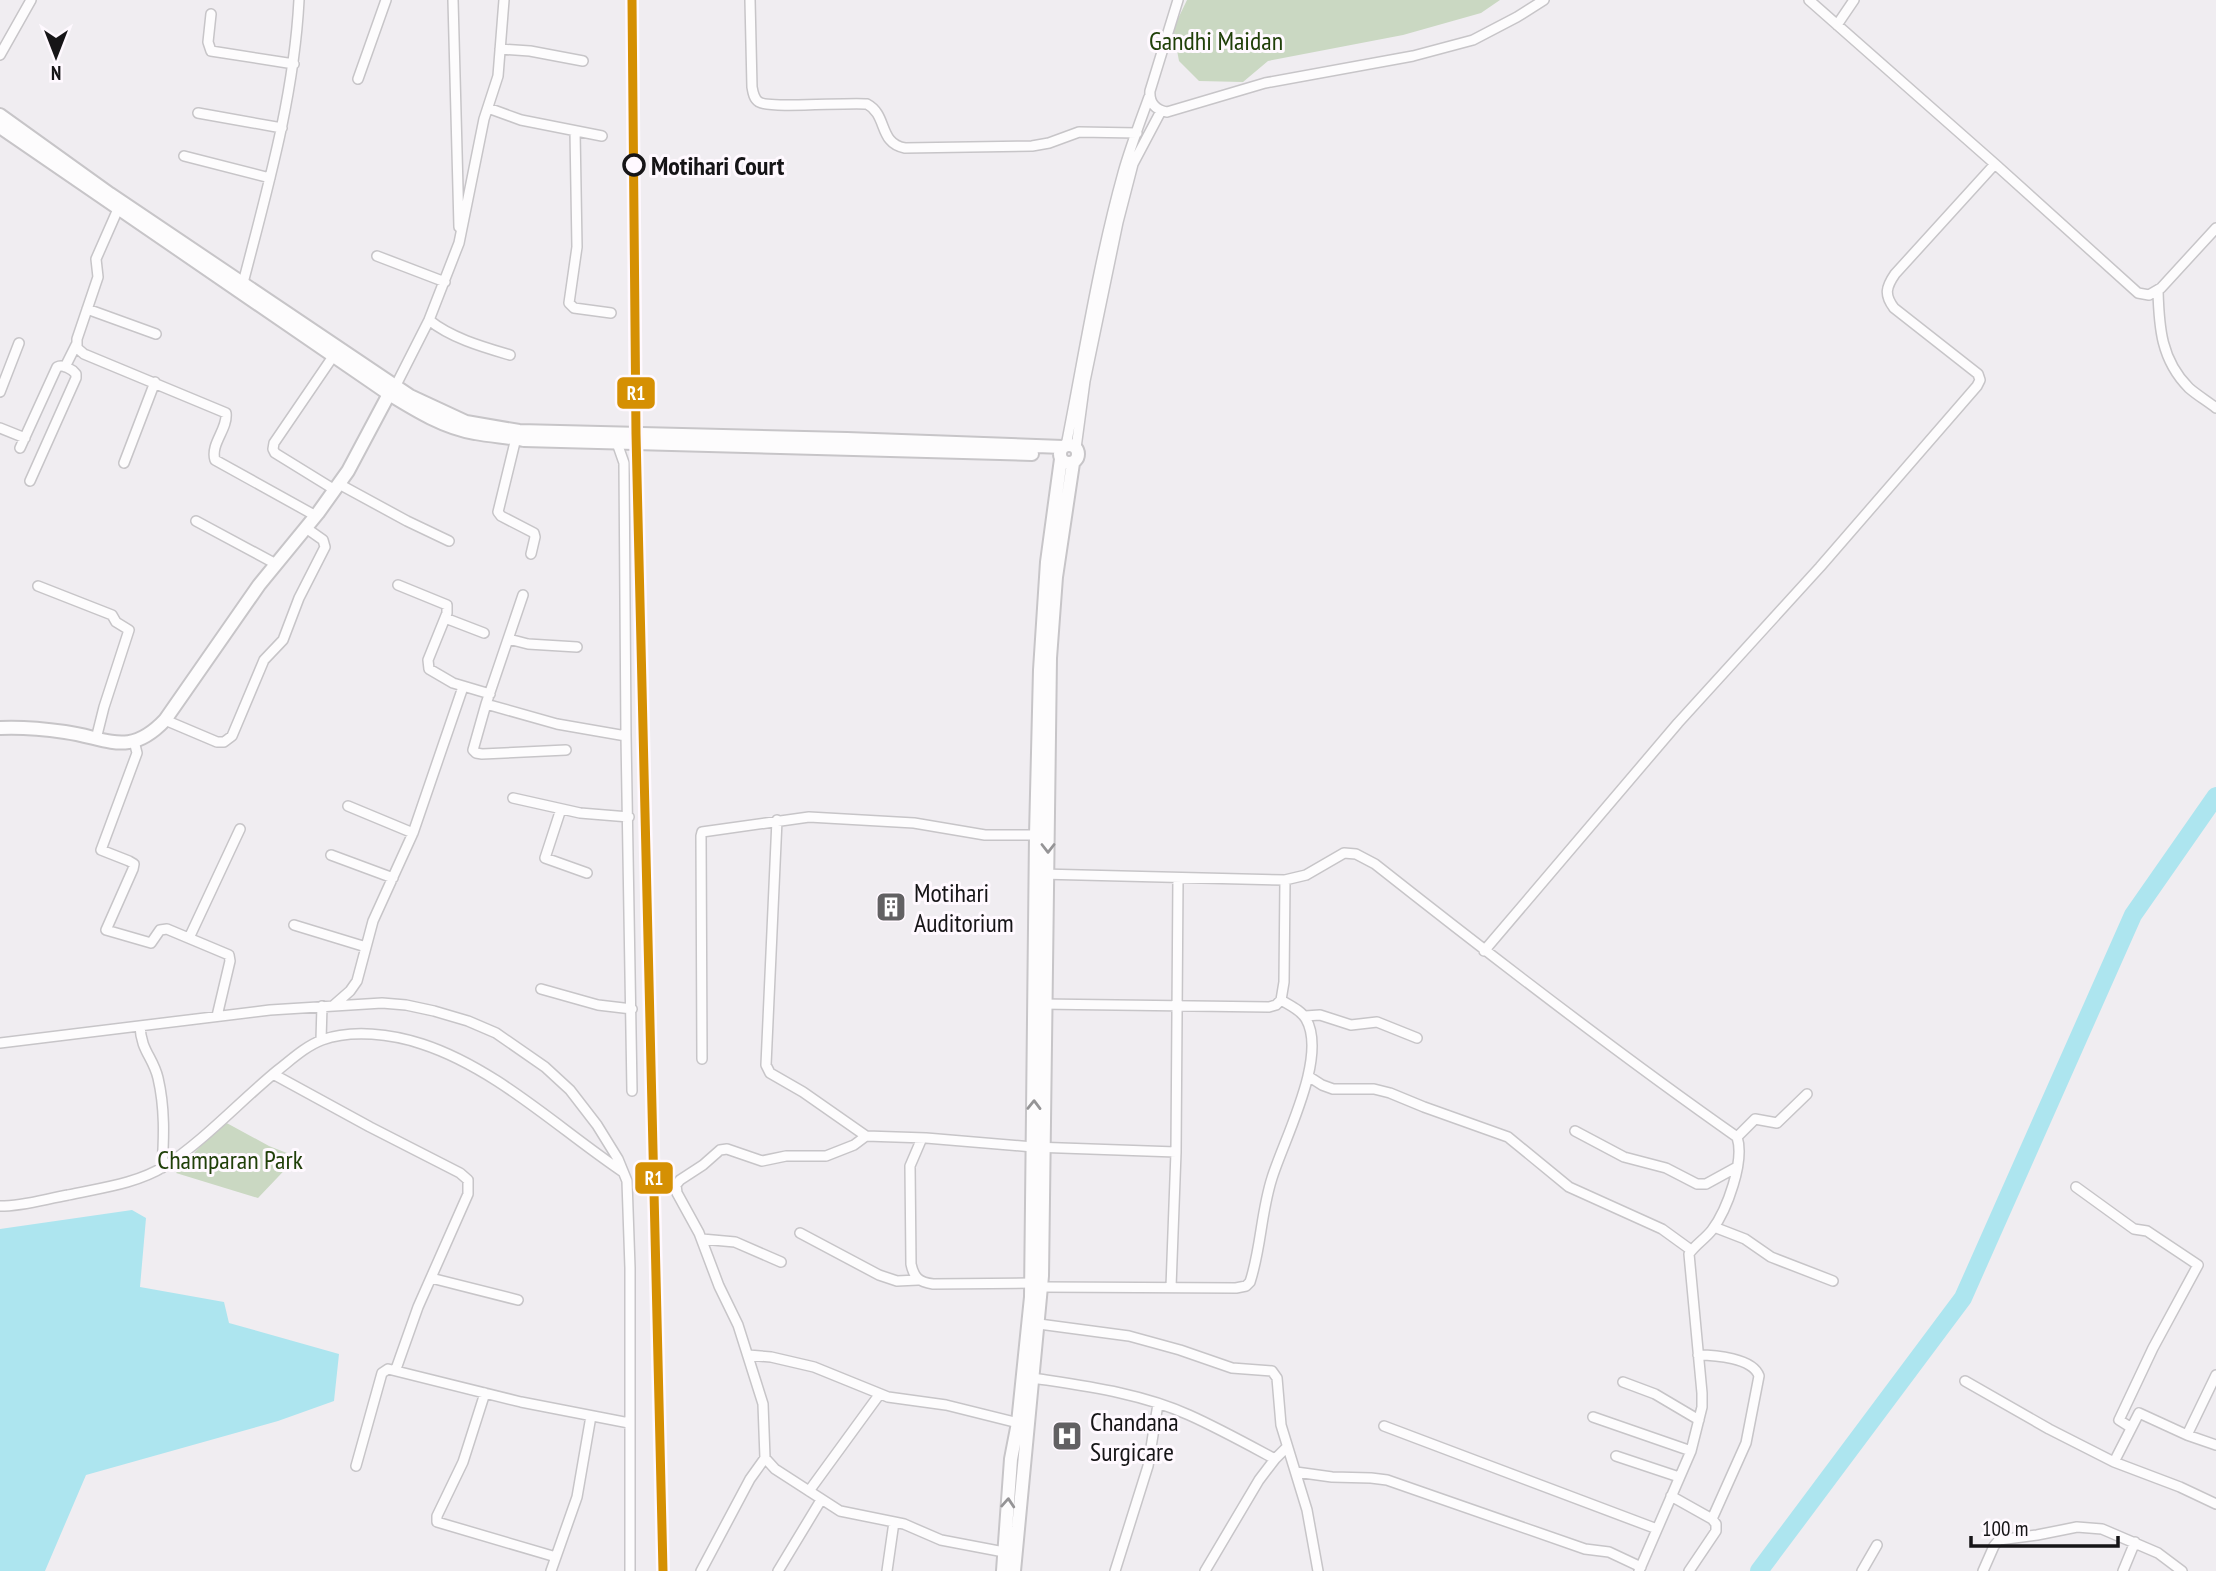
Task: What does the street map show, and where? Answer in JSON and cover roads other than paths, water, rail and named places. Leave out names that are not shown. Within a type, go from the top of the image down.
[{"type":"main road","points":[[0,115],[110,194],[243,283],[393,390],[415,410],[459,429],[516,438],[617,443],[1067,453]]},
{"type":"main road","points":[[0,127],[334,355],[393,390],[466,422],[519,431],[847,439],[1067,453]]},
{"type":"main road","points":[[0,728],[67,732],[114,743],[146,737],[165,720],[259,585],[337,487],[393,390]]},
{"type":"main road","points":[[1042,874],[1036,835],[1044,595],[1067,453]]},
{"type":"main road","points":[[1014,1571],[1039,1324],[1037,1285],[1042,874],[1050,657],[1067,453]]},
{"type":"main road","points":[[1003,1571],[1011,1459],[1037,1285]]},
{"type":"street","points":[[0,55],[31,0]]},
{"type":"street","points":[[243,283],[282,128],[294,64],[299,0]]},
{"type":"street","points":[[358,79],[386,0]]},
{"type":"street","points":[[453,0],[459,243]]},
{"type":"street","points":[[393,390],[429,320],[459,243],[488,108],[496,86],[504,0]]},
{"type":"street","points":[[750,0],[752,87],[756,100],[760,103],[867,104],[876,110],[890,141],[905,148],[1032,146],[1079,132],[1137,133]]},
{"type":"street","points":[[1067,453],[1103,257],[1123,174],[1150,96],[1178,0]]},
{"type":"street","points":[[1150,96],[1154,107],[1161,111],[1175,111],[1265,83],[1413,56],[1463,43],[1517,18],[1544,0]]},
{"type":"street","points":[[1809,0],[2129,286],[2144,295],[2158,291],[2216,228]]},
{"type":"street","points":[[1837,25],[1854,0]]},
{"type":"street","points":[[211,14],[208,42],[211,51],[294,64]]},
{"type":"street","points":[[500,49],[530,51],[583,61]]},
{"type":"street","points":[[488,108],[522,120],[602,136]]},
{"type":"street","points":[[1067,453],[1133,164],[1161,111]]},
{"type":"street","points":[[198,113],[282,128]]},
{"type":"street","points":[[575,131],[577,247],[569,303],[574,308],[611,313]]},
{"type":"street","points":[[184,156],[270,178]]},
{"type":"street","points":[[1484,951],[1654,751],[1820,567],[1977,386],[1980,380],[1978,374],[1894,308],[1888,301],[1887,288],[1895,274],[1995,164]]},
{"type":"street","points":[[65,367],[76,345],[98,277],[96,259],[118,209]]},
{"type":"street","points":[[377,256],[445,282]]},
{"type":"street","points":[[2158,291],[2159,328],[2171,362],[2190,389],[2216,408]]},
{"type":"street","points":[[87,309],[156,334]]},
{"type":"street","points":[[429,320],[485,348],[510,355]]},
{"type":"street","points":[[0,392],[19,343]]},
{"type":"street","points":[[76,345],[84,354],[226,413],[227,419],[214,450],[215,460],[316,516]]},
{"type":"street","points":[[334,355],[274,443],[275,453],[337,487],[449,541]]},
{"type":"street","points":[[20,448],[55,369],[60,365],[75,372],[76,378],[30,481]]},
{"type":"street","points":[[124,463],[155,382]]},
{"type":"street","points":[[0,428],[25,438]]},
{"type":"street","points":[[516,438],[498,514],[534,533],[531,554]]},
{"type":"street","points":[[617,443],[624,463],[632,1091]]},
{"type":"street","points":[[196,521],[276,564]]},
{"type":"street","points":[[165,720],[218,742],[228,740],[232,736],[264,660],[283,639],[296,604],[326,545],[306,528]]},
{"type":"street","points":[[398,585],[443,602],[448,608],[428,660],[431,671],[463,687],[490,694]]},
{"type":"street","points":[[38,586],[112,615],[116,622],[130,630],[96,738]]},
{"type":"street","points":[[523,595],[473,745],[475,753],[566,750]]},
{"type":"street","points":[[445,618],[484,633]]},
{"type":"street","points":[[509,639],[528,644],[577,647]]},
{"type":"street","points":[[334,1005],[354,986],[373,921],[413,832],[463,687]]},
{"type":"street","points":[[486,704],[542,720],[626,736]]},
{"type":"street","points":[[134,741],[137,753],[102,850],[134,864],[107,930],[153,943],[162,929],[227,954],[230,957],[217,1016]]},
{"type":"street","points":[[513,797],[593,815],[629,817]]},
{"type":"street","points":[[348,806],[413,832]]},
{"type":"street","points":[[561,809],[545,858],[587,873]]},
{"type":"street","points":[[702,1059],[701,834],[704,830],[809,817],[914,823],[985,835],[1036,835]]},
{"type":"street","points":[[777,820],[766,1068],[770,1073],[812,1097],[866,1136],[1176,1152]]},
{"type":"street","points":[[189,939],[240,829]]},
{"type":"street","points":[[1042,874],[1284,880],[1306,875],[1343,853],[1356,854],[1375,864],[1484,951],[1649,1076],[1737,1137],[1740,1151],[1726,1206],[1708,1236],[1691,1250],[1688,1258],[1702,1392],[1699,1420],[1690,1451],[1640,1569],[1609,1552],[1585,1549],[1387,1480],[1296,1472]]},
{"type":"street","points":[[331,855],[393,878]]},
{"type":"street","points":[[1171,1287],[1176,1152],[1178,878]]},
{"type":"street","points":[[1041,1004],[1177,1007],[1276,1005],[1281,1000],[1284,982],[1284,880]]},
{"type":"street","points":[[294,925],[366,947]]},
{"type":"street","points":[[541,989],[598,1005],[632,1009]]},
{"type":"street","points":[[1281,1000],[1305,1016],[1320,1016],[1351,1025],[1377,1023],[1417,1038]]},
{"type":"street","points":[[0,1043],[217,1016],[382,1003],[435,1011],[468,1021],[496,1033],[533,1056],[570,1090],[597,1125],[625,1173],[631,1268],[630,1571]]},
{"type":"street","points":[[321,1040],[322,1006]]},
{"type":"street","points":[[800,1233],[879,1275],[897,1280],[918,1280],[933,1284],[1246,1286],[1250,1282],[1272,1177],[1297,1115],[1308,1076],[1311,1045],[1310,1029],[1305,1016]]},
{"type":"street","points":[[140,1026],[142,1044],[157,1075],[164,1107],[162,1168]]},
{"type":"street","points":[[0,1206],[31,1203],[114,1186],[162,1168],[185,1152],[273,1074],[310,1046],[321,1040],[351,1034],[420,1043],[469,1065],[526,1101],[625,1173]]},
{"type":"street","points":[[273,1074],[460,1173],[468,1180],[468,1194],[418,1307],[396,1369]]},
{"type":"street","points":[[1308,1076],[1333,1089],[1374,1089],[1390,1093],[1508,1138],[1569,1187],[1662,1229],[1691,1250]]},
{"type":"street","points":[[1737,1137],[1752,1120],[1777,1122],[1807,1094]]},
{"type":"street","points":[[1575,1131],[1624,1157],[1666,1168],[1697,1184],[1706,1184],[1737,1167]]},
{"type":"street","points":[[701,1571],[750,1479],[765,1458],[763,1405],[738,1325],[719,1286],[702,1239],[678,1198],[676,1185],[720,1150],[727,1149],[762,1161],[786,1156],[826,1156],[854,1145],[866,1136]]},
{"type":"street","points":[[918,1280],[911,1264],[909,1184],[912,1159],[922,1138]]},
{"type":"street","points":[[2076,1186],[2136,1230],[2147,1231],[2198,1265],[2119,1420],[2130,1427]]},
{"type":"street","points":[[1714,1227],[1745,1239],[1771,1257],[1833,1280]]},
{"type":"street","points":[[702,1239],[735,1242],[781,1262]]},
{"type":"street","points":[[431,1278],[518,1300]]},
{"type":"street","points":[[1039,1324],[1129,1336],[1233,1368],[1272,1371],[1277,1378],[1281,1425],[1307,1510],[1318,1571]]},
{"type":"street","points":[[748,1355],[771,1357],[814,1367],[879,1395],[946,1405],[1018,1423]]},
{"type":"street","points":[[1698,1355],[1717,1356],[1750,1365],[1759,1376],[1746,1443],[1712,1519]]},
{"type":"street","points":[[356,1466],[382,1373],[386,1369],[396,1369],[485,1392],[629,1423]]},
{"type":"street","points":[[1033,1378],[1089,1387],[1158,1404],[1188,1415],[1275,1459]]},
{"type":"street","points":[[1965,1381],[2114,1462],[2216,1504]]},
{"type":"street","points":[[2187,1435],[2215,1381]]},
{"type":"street","points":[[1623,1382],[1655,1394],[1699,1420]]},
{"type":"street","points":[[485,1392],[463,1462],[437,1521],[556,1557]]},
{"type":"street","points":[[809,1491],[879,1395]]},
{"type":"street","points":[[1115,1571],[1148,1466],[1158,1404]]},
{"type":"street","points":[[2114,1462],[2139,1413],[2216,1445]]},
{"type":"street","points":[[551,1571],[577,1497],[591,1416]]},
{"type":"street","points":[[1593,1417],[1690,1451]]},
{"type":"street","points":[[1384,1426],[1657,1529]]},
{"type":"street","points":[[1205,1571],[1259,1480],[1287,1447]]},
{"type":"street","points":[[1616,1455],[1679,1477]]},
{"type":"street","points":[[765,1458],[775,1469],[840,1511],[904,1524],[941,1540],[1004,1552]]},
{"type":"street","points":[[1671,1496],[1712,1519],[1716,1524],[1716,1531],[1689,1571]]},
{"type":"street","points":[[778,1571],[821,1500]]},
{"type":"street","points":[[887,1571],[894,1522]]},
{"type":"street","points":[[1983,1571],[1994,1546],[2002,1539],[2077,1527],[2117,1534],[2158,1553],[2182,1571]]},
{"type":"street","points":[[2123,1571],[2135,1542]]},
{"type":"street","points":[[1861,1571],[1877,1545]]},
{"type":"water","points":[[132,1210],[146,1218],[140,1287],[224,1302],[229,1323],[339,1354],[334,1401],[278,1421],[86,1475],[45,1571],[0,1571],[0,1229]]},
{"type":"waterway","points":[[1759,1571],[1963,1298],[2133,915],[2216,796]]},
{"type":"place","name":"Motihari Court","points":[[634,165]]},
{"type":"place","name":"Motihari Auditorium","points":[[891,907]]},
{"type":"place","name":"Chandana Surgicare","points":[[1067,1436]]},
{"type":"park label","name":"Gandhi Maidan","points":[[1216,40]]},
{"type":"park label","name":"Champaran Park","points":[[230,1159]]}]
